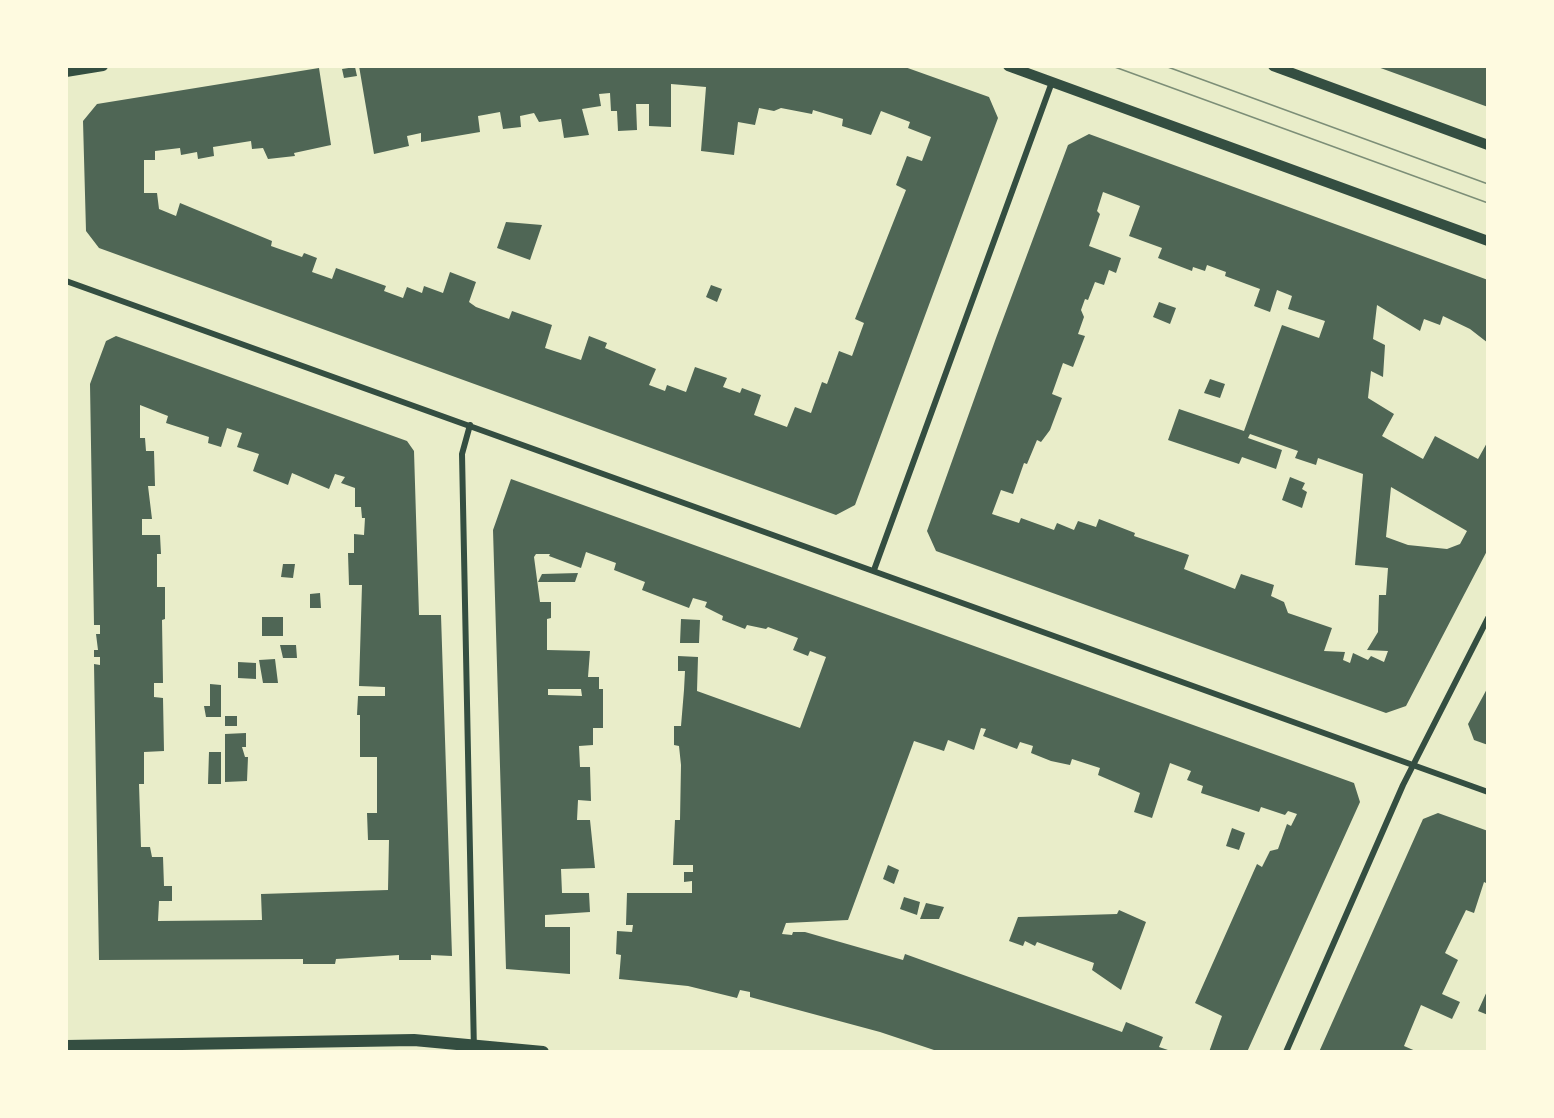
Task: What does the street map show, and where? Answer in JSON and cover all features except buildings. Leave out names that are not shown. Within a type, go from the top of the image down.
[{"type":"main road","points":[[66,1046],[414,1040],[474,1049],[543,1052]]},
{"type":"street","points":[[66,72],[103,66]]},
{"type":"street","points":[[1008,66],[1488,241]]},
{"type":"street","points":[[1273,66],[1488,145]]},
{"type":"street","points":[[874,570],[1052,82]]},
{"type":"street","points":[[66,281],[1488,792]]},
{"type":"street","points":[[470,425],[462,454],[474,1049]]},
{"type":"street","points":[[1286,1052],[1413,764],[1488,618]]},
{"type":"tram line","points":[[1112,66],[1488,203]]},
{"type":"tram line","points":[[1165,66],[1488,184]]}]
